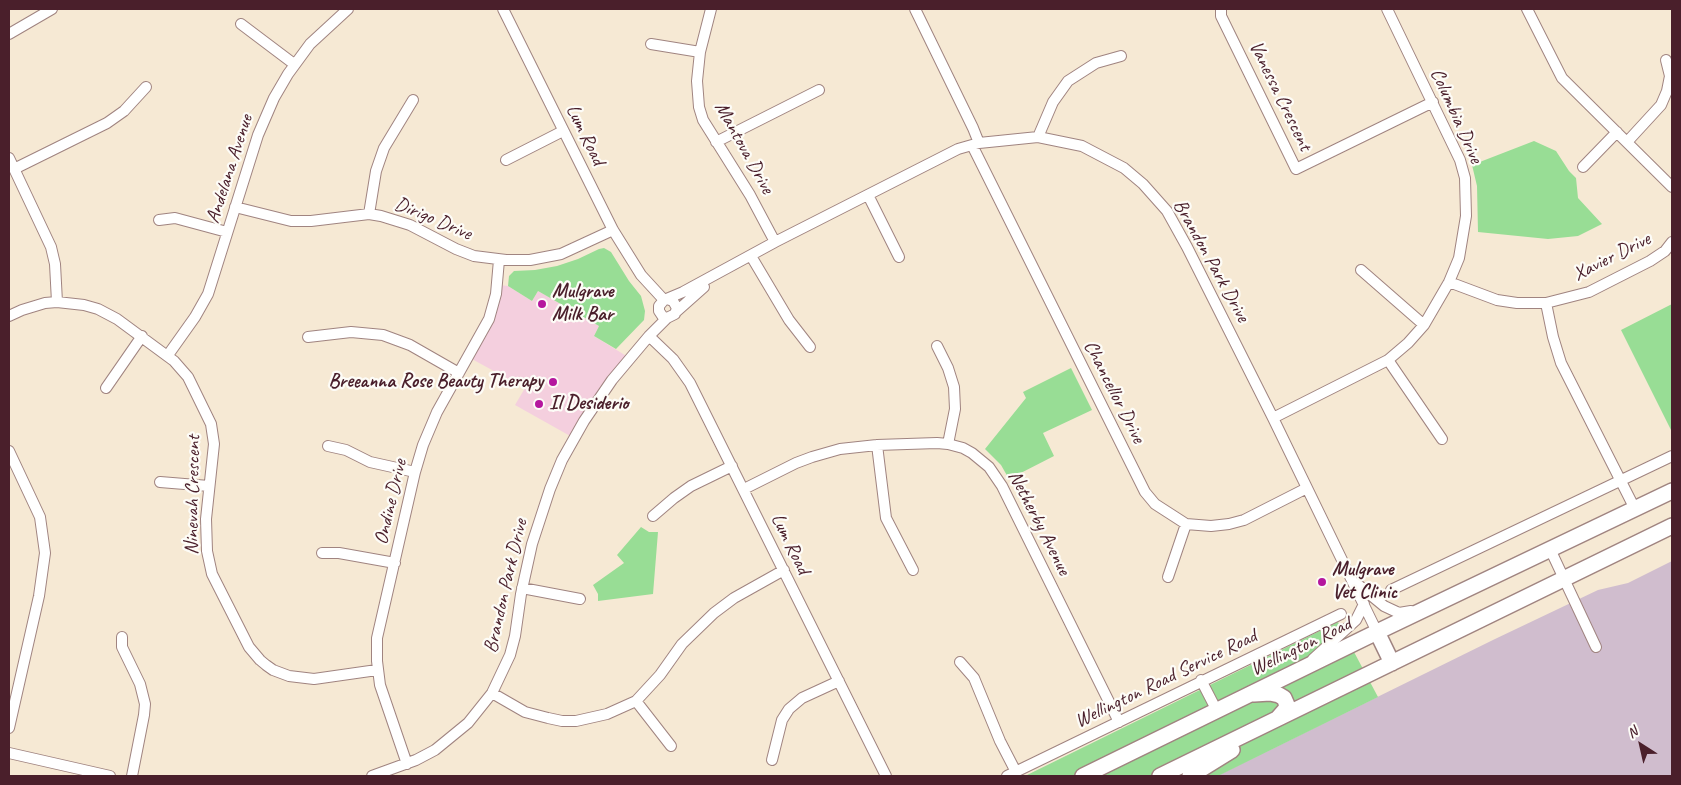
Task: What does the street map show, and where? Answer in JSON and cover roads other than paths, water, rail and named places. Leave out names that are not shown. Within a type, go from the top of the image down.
[{"type":"highway","name":"Wellington Road","points":[[1082,776],[1672,491]]},
{"type":"highway","points":[[1160,776],[1672,526]]},
{"type":"highway","points":[[1377,632],[1392,663]]},
{"type":"highway","points":[[1190,776],[1205,768],[1277,718],[1285,710],[1286,702],[1279,695],[1270,693],[1250,694]]},
{"type":"street","points":[[9,34],[52,9]]},
{"type":"street","name":"Andelana Avenue","points":[[168,355],[208,294],[263,120],[274,98],[294,64],[318,36],[348,9]]},
{"type":"street","name":"Lum Road","points":[[503,9],[613,230],[663,308]]},
{"type":"street","name":"Mantova Drive","points":[[711,9],[700,52],[697,81],[699,107],[703,120],[750,195],[775,242]]},
{"type":"street","name":"Chancellor Drive","points":[[917,9],[973,128],[975,144],[1145,492],[1155,504],[1186,524],[1211,526],[1244,520],[1307,488]]},
{"type":"street","name":"Vanessa Crescent","points":[[1221,9],[1221,16],[1296,169],[1433,102]]},
{"type":"street","name":"Columbia Drive","points":[[1273,418],[1388,360],[1408,343],[1424,325],[1449,282],[1459,258],[1466,216],[1465,178],[1460,160],[1387,9]]},
{"type":"street","points":[[1530,10],[1562,78],[1672,187]]},
{"type":"street","points":[[241,24],[294,64]]},
{"type":"street","points":[[651,44],[700,52]]},
{"type":"street","points":[[1038,137],[1053,102],[1068,81],[1096,62],[1122,56]]},
{"type":"street","points":[[1627,142],[1661,105],[1668,91],[1670,76],[1666,60]]},
{"type":"street","points":[[14,169],[107,123],[132,104],[146,88]]},
{"type":"street","points":[[716,142],[819,90]]},
{"type":"street","points":[[369,214],[376,172],[384,148],[413,100]]},
{"type":"street","points":[[506,160],[563,131]]},
{"type":"street","points":[[1583,167],[1617,132]]},
{"type":"street","name":"Brandon Park Drive","points":[[372,776],[407,764],[435,750],[459,732],[477,714],[492,693],[501,677],[513,647],[522,588],[532,544],[553,482],[569,447],[592,408],[612,380],[649,336],[663,308],[775,242],[943,156],[975,144],[1038,137],[1082,146],[1124,168],[1143,184],[1167,211],[1273,418],[1377,632]]},
{"type":"street","points":[[9,158],[51,247],[55,264],[57,302]]},
{"type":"street","points":[[868,195],[899,256]]},
{"type":"street","name":"Dirigo Drive","points":[[235,207],[291,220],[319,220],[369,214],[410,225],[445,244],[474,256],[499,260],[530,260],[561,254],[613,230]]},
{"type":"street","points":[[159,220],[175,218],[227,232]]},
{"type":"street","name":"Xavier Drive","points":[[1449,282],[1497,300],[1517,303],[1546,303],[1589,292],[1650,261],[1672,242]]},
{"type":"street","points":[[751,256],[789,320],[810,347]]},
{"type":"street","name":"Ondine Drive","points":[[407,764],[382,694],[377,670],[377,638],[415,472],[423,445],[432,422],[483,332],[492,312],[496,294],[499,260]]},
{"type":"street","name":"Brandon Park Drive","points":[[663,308],[673,316],[696,293],[731,267]]},
{"type":"street","points":[[1361,270],[1424,325]]},
{"type":"street","name":"Ninevah Crescent","points":[[9,316],[30,307],[57,302],[84,305],[98,309],[117,319],[168,355],[188,378],[206,410],[211,424],[214,444],[206,538],[210,569],[249,647],[260,660],[280,673],[307,679],[377,670]]},
{"type":"street","points":[[663,308],[675,302],[677,311]]},
{"type":"street","points":[[1546,303],[1561,363],[1635,508]]},
{"type":"street","points":[[308,337],[356,332],[383,336],[410,345],[459,373]]},
{"type":"street","points":[[106,388],[142,336]]},
{"type":"street","name":"Lum Road","points":[[649,336],[673,359],[686,375],[886,776]]},
{"type":"street","points":[[937,346],[948,368],[954,387],[955,409],[948,444]]},
{"type":"street","points":[[1388,360],[1442,439]]},
{"type":"street","name":"Netherby Avenue","points":[[744,489],[812,457],[840,449],[910,443],[948,444],[963,448],[972,453],[985,463],[995,475],[1119,722]]},
{"type":"street","points":[[877,445],[886,518],[913,570]]},
{"type":"street","points":[[328,446],[341,448],[370,462],[415,472]]},
{"type":"street","points":[[9,451],[40,517],[45,553],[42,582],[9,728]]},
{"type":"street","points":[[1391,590],[1672,456]]},
{"type":"street","points":[[653,516],[691,486],[732,466]]},
{"type":"street","points":[[160,482],[210,486]]},
{"type":"street","points":[[1168,577],[1186,524]]},
{"type":"street","points":[[1550,549],[1596,647]]},
{"type":"street","points":[[322,553],[339,553],[395,563]]},
{"type":"street","points":[[492,693],[534,716],[562,721],[584,720],[607,714],[636,701],[660,675],[676,650],[699,625],[734,598],[784,570]]},
{"type":"street","points":[[1353,580],[1384,606],[1399,613],[1428,608]]},
{"type":"street","points":[[522,588],[580,599]]},
{"type":"street","points":[[1303,668],[1356,620],[1364,604]]},
{"type":"street","name":"Wellington Road Service Road","points":[[1011,774],[1341,614]]},
{"type":"street","points":[[122,638],[122,647],[140,684],[145,704],[132,776]]},
{"type":"street","points":[[960,662],[974,678],[980,689],[1011,774]]},
{"type":"street","points":[[1202,680],[1217,711]]},
{"type":"street","points":[[772,760],[782,720],[789,709],[802,698],[839,681]]},
{"type":"street","points":[[636,701],[671,746]]},
{"type":"street","points":[[9,753],[110,776]]},
{"type":"place","name":"Mulgrave Milk Bar","points":[[542,304]]},
{"type":"place","name":"Breeanna Rose Beauty Therapy","points":[[553,382]]},
{"type":"place","name":"Il Desiderio","points":[[539,404]]},
{"type":"place","name":"Mulgrave Vet Clinic","points":[[1322,582]]}]
